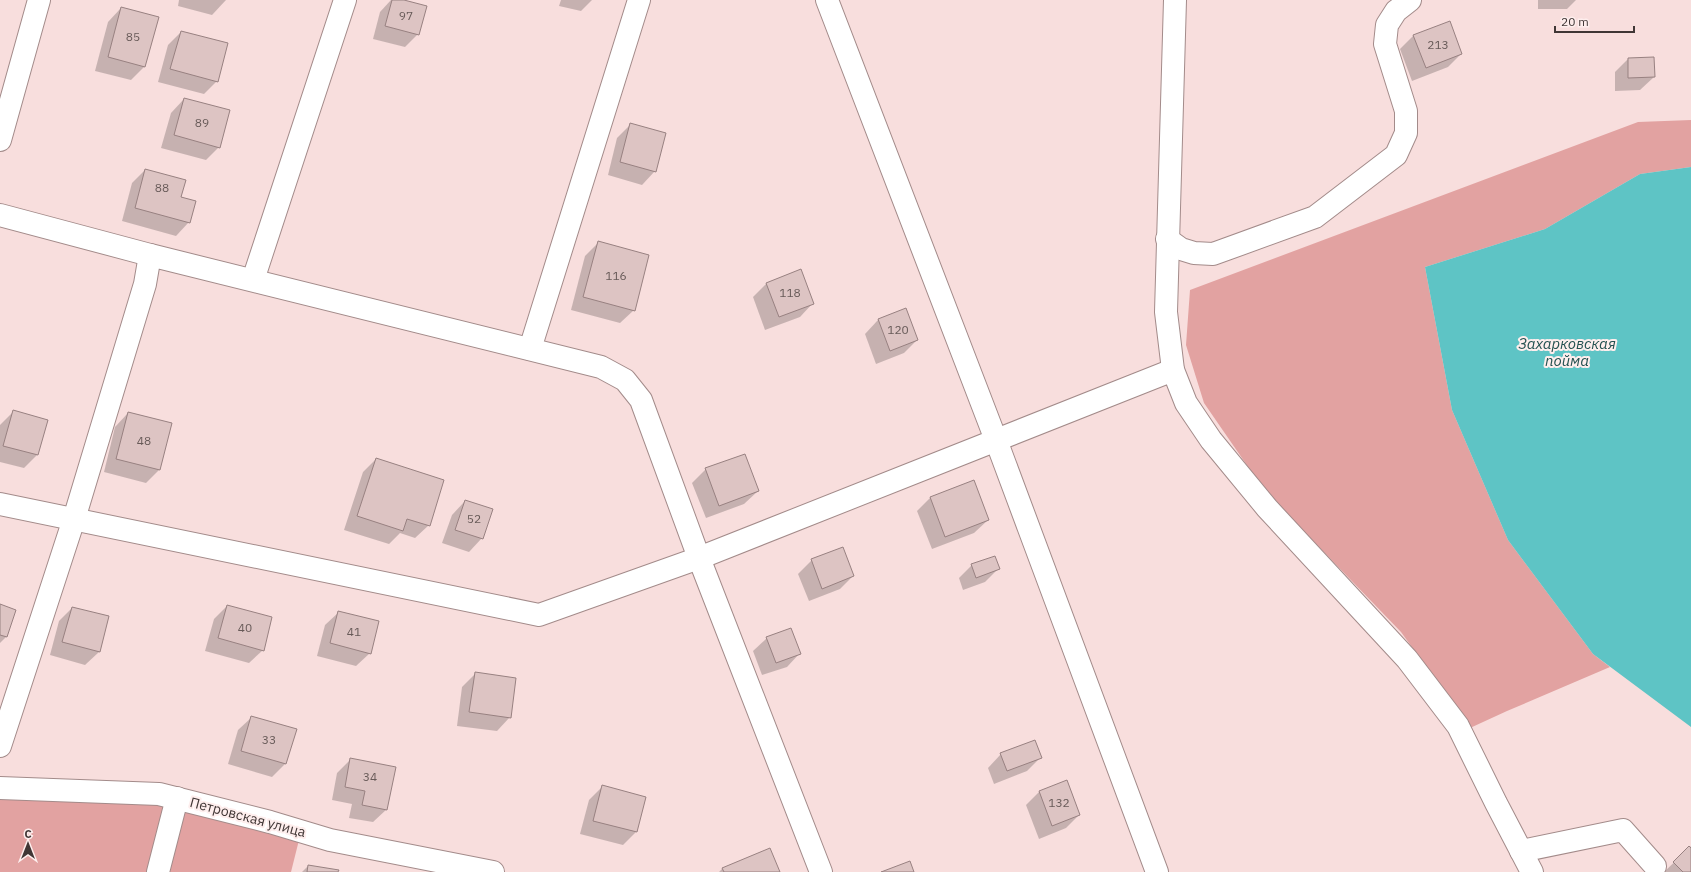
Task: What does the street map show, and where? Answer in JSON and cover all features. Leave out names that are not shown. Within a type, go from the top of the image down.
[{"type":"street","points":[[0,140],[40,0]]},
{"type":"street","points":[[253,280],[344,0]]},
{"type":"street","points":[[530,349],[639,0]]},
{"type":"street","points":[[827,0],[996,440],[1157,872]]},
{"type":"street","points":[[1175,0],[1166,312],[1173,370],[1186,402],[1211,440],[1267,508],[1407,659],[1458,726],[1532,872]]},
{"type":"street","points":[[1167,239],[1181,249],[1194,253],[1213,254],[1315,217],[1396,156],[1406,133],[1406,111],[1385,44],[1387,25],[1396,11],[1410,0]]},
{"type":"street","points":[[0,215],[150,255],[601,367],[625,380],[641,400],[699,558],[822,872]]},
{"type":"street","points":[[0,746],[74,519],[145,284],[150,255]]},
{"type":"street","points":[[0,504],[538,615],[699,558],[1173,370]]},
{"type":"street","name":"Петровская улица","points":[[0,788],[159,794],[270,822],[330,840],[486,871]]},
{"type":"street","points":[[158,872],[177,798]]},
{"type":"street","points":[[1521,850],[1623,830],[1655,866]]},
{"type":"shaded area","points":[[1691,120],[1691,167],[1640,174],[1545,229],[1425,267],[1452,410],[1508,540],[1593,654],[1610,667],[1470,728],[1401,632],[1264,490],[1204,403],[1186,345],[1190,290],[1638,122]]},
{"type":"shaded area","points":[[0,793],[129,796],[299,840],[291,872],[0,872]]},
{"type":"water","name":"Захарковская пойма","points":[[1691,167],[1691,727],[1593,654],[1508,540],[1452,410],[1425,267],[1545,229],[1640,174]]},
{"type":"building","points":[[392,0],[404,0],[427,6],[419,35],[385,26]]},
{"type":"building","points":[[121,7],[159,17],[145,67],[108,57]]},
{"type":"building","points":[[1450,21],[1462,54],[1426,68],[1413,35]]},
{"type":"building","points":[[181,31],[228,43],[218,82],[170,69]]},
{"type":"building","points":[[1654,57],[1655,77],[1628,78],[1628,58]]},
{"type":"building","points":[[184,98],[230,110],[220,148],[174,135]]},
{"type":"building","points":[[630,123],[666,133],[656,172],[620,162]]},
{"type":"building","points":[[145,169],[186,180],[181,197],[196,201],[190,223],[135,208]]},
{"type":"building","points":[[598,241],[649,255],[635,311],[583,297]]},
{"type":"building","points":[[801,269],[814,304],[779,317],[766,283]]},
{"type":"building","points":[[906,308],[918,340],[890,351],[878,319]]},
{"type":"building","points":[[13,410],[48,420],[38,455],[3,446]]},
{"type":"building","points":[[128,412],[172,423],[160,470],[116,459]]},
{"type":"building","points":[[745,454],[759,491],[719,506],[705,468]]},
{"type":"building","points":[[376,458],[444,480],[430,526],[407,519],[403,531],[357,516]]},
{"type":"building","points":[[974,480],[989,520],[945,537],[930,497]]},
{"type":"building","points":[[465,500],[493,509],[483,539],[455,530]]},
{"type":"building","points":[[843,547],[854,576],[822,589],[811,559]]},
{"type":"building","points":[[995,556],[1000,569],[976,578],[971,564]]},
{"type":"building","points":[[0,604],[16,610],[7,637],[0,635]]},
{"type":"building","points":[[227,605],[272,617],[264,651],[218,638]]},
{"type":"building","points":[[72,607],[109,616],[100,652],[62,642]]},
{"type":"building","points":[[338,611],[379,621],[371,654],[330,643]]},
{"type":"building","points":[[791,628],[801,654],[776,663],[766,637]]},
{"type":"building","points":[[475,672],[516,678],[511,718],[469,712]]},
{"type":"building","points":[[251,716],[297,729],[286,764],[241,751]]},
{"type":"building","points":[[1035,740],[1042,758],[1007,771],[1000,753]]},
{"type":"building","points":[[350,758],[396,767],[387,810],[362,805],[365,791],[345,787]]},
{"type":"building","points":[[1067,780],[1080,815],[1052,826],[1039,791]]},
{"type":"building","points":[[602,785],[646,797],[637,832],[593,821]]},
{"type":"building","points":[[1689,846],[1691,848],[1691,872],[1683,872],[1673,862]]},
{"type":"building","points":[[770,848],[780,872],[724,872],[722,868]]},
{"type":"building","points":[[910,861],[914,872],[881,872]]},
{"type":"building","points":[[308,865],[339,870],[338,872],[307,872]]}]
